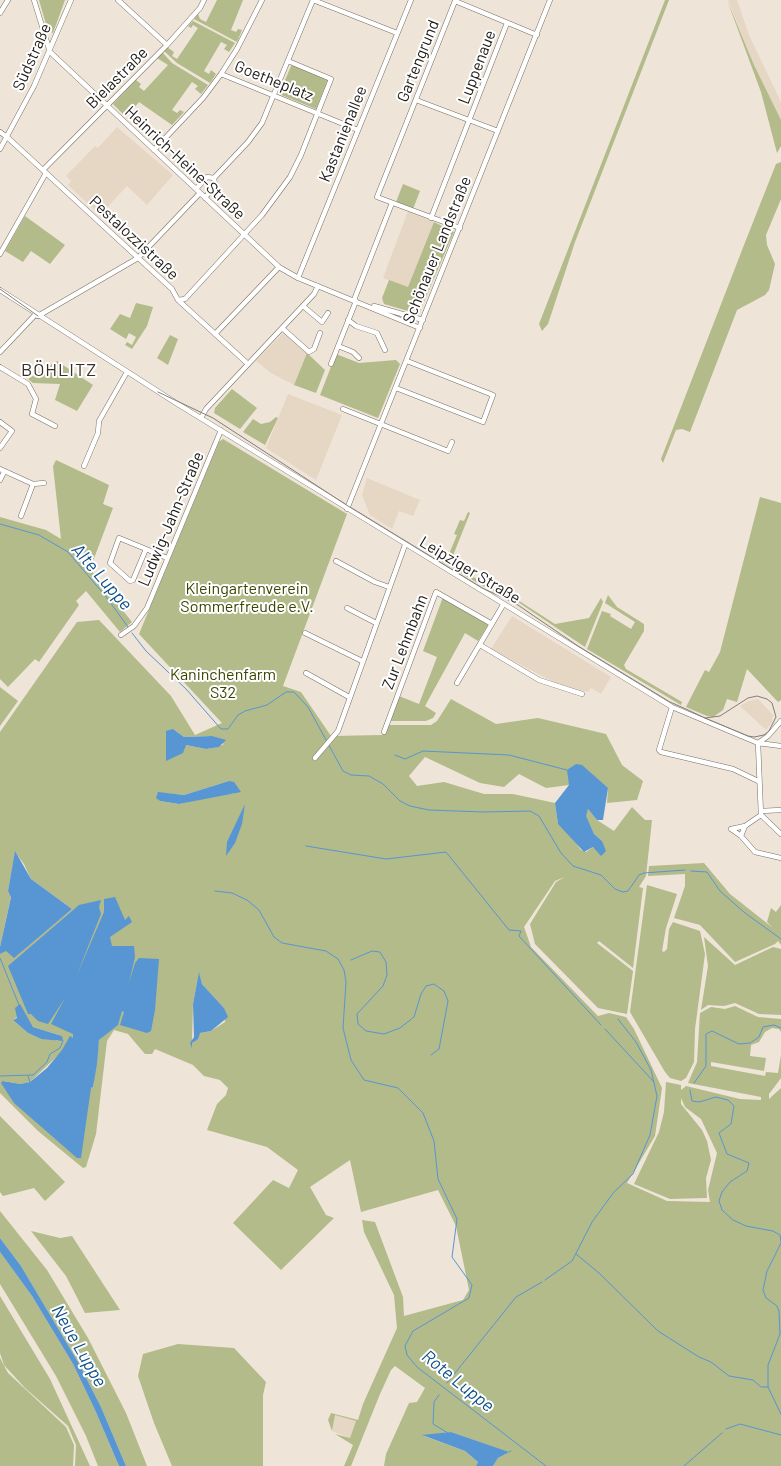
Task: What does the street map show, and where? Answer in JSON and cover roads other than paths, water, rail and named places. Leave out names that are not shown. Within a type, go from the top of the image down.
[{"type":"street","points":[[0,13],[7,0]]},
{"type":"street","name":"Heinrich-Heine-Straße","points":[[34,0],[50,52],[279,267],[298,278],[420,328]]},
{"type":"street","name":"Südstraße","points":[[0,149],[50,52],[71,0]]},
{"type":"street","points":[[118,0],[167,45]]},
{"type":"street","name":"Bielastraße","points":[[0,254],[45,172],[106,106],[167,45],[200,8],[204,0]]},
{"type":"street","points":[[154,150],[203,98],[221,74],[237,49],[262,0]]},
{"type":"street","points":[[0,352],[36,316],[138,258],[198,191],[207,178],[214,178],[255,133],[274,94],[313,0],[396,33]]},
{"type":"street","name":"Kastanienallee","points":[[298,278],[411,0]]},
{"type":"street","name":"Schönauer Landstraße","points":[[346,509],[382,424],[550,0]]},
{"type":"street","name":"Gartengrund","points":[[460,228],[377,197],[455,1],[537,35]]},
{"type":"street","name":"Luppenaue","points":[[431,218],[507,23]]},
{"type":"street","name":"Goetheplatz","points":[[288,61],[331,79],[317,112]]},
{"type":"street","name":"Goetheplatz","points":[[221,74],[274,94],[358,130]]},
{"type":"street","name":"Luppenaue","points":[[416,100],[498,131]]},
{"type":"street","points":[[178,300],[185,298],[262,215],[290,177],[317,112]]},
{"type":"street","name":"Pestalozzistraße","points":[[0,132],[138,258],[172,290],[178,300],[248,364]]},
{"type":"street","points":[[205,198],[215,185],[214,178]]},
{"type":"street","points":[[331,364],[357,301],[392,203]]},
{"type":"street","points":[[215,334],[279,267]]},
{"type":"street","points":[[201,418],[206,409],[303,306],[318,286]]},
{"type":"street","points":[[0,290],[36,316]]},
{"type":"street","name":"Heinrich-Heine-Straße","points":[[357,301],[423,320]]},
{"type":"street","points":[[303,306],[322,322],[328,312]]},
{"type":"street","name":"Leipziger Straße","points":[[36,316],[346,509],[672,707],[758,743],[781,746]]},
{"type":"street","points":[[348,320],[356,326],[377,332],[385,350]]},
{"type":"street","points":[[282,328],[309,352],[314,350],[320,333]]},
{"type":"street","points":[[338,346],[353,352],[360,358]]},
{"type":"street","points":[[396,388],[483,422],[493,395],[407,361]]},
{"type":"street","points":[[0,367],[28,384],[36,399],[32,414],[55,426]]},
{"type":"street","points":[[84,466],[98,433],[99,421],[127,372]]},
{"type":"street","points":[[343,409],[448,451],[452,442]]},
{"type":"street","points":[[0,422],[12,431],[0,448]]},
{"type":"street","name":"Ludwig-Jahn-Straße","points":[[121,635],[143,616],[221,430]]},
{"type":"street","points":[[0,480],[2,470],[32,484],[44,482]]},
{"type":"street","points":[[21,516],[32,484]]},
{"type":"street","points":[[146,549],[133,580],[130,581],[110,563],[119,538],[146,549],[168,558]]},
{"type":"street","points":[[315,758],[338,731],[405,545]]},
{"type":"street","points":[[336,561],[375,582],[390,587]]},
{"type":"street","name":"Zur Lehmbahn","points":[[384,732],[436,592],[492,624]]},
{"type":"street","points":[[457,683],[503,605]]},
{"type":"street","points":[[347,608],[376,622]]},
{"type":"street","points":[[305,633],[362,661]]},
{"type":"street","points":[[480,645],[539,680],[582,694]]},
{"type":"street","points":[[306,673],[349,697]]},
{"type":"street","points":[[672,707],[659,750],[661,752],[733,769],[758,781]]},
{"type":"street","points":[[781,721],[768,736],[758,743],[758,781],[761,813],[781,834]]},
{"type":"street","points":[[781,810],[761,813],[745,826],[731,829],[741,836],[755,852],[781,858]]},
{"type":"street","points":[[741,836],[745,826]]},
{"type":"water","points":[[173,729],[184,737],[212,736],[226,740],[219,747],[206,749],[186,745],[183,753],[166,761],[166,731]]},
{"type":"water","points":[[576,764],[582,765],[608,788],[603,820],[597,820],[588,809],[586,816],[594,834],[602,841],[606,851],[601,856],[593,847],[584,852],[558,824],[555,803],[569,785],[567,770]]},
{"type":"water","points":[[229,781],[234,782],[241,792],[179,804],[160,801],[156,798],[158,792],[184,795]]},
{"type":"water","points":[[245,804],[242,824],[235,843],[226,856],[227,842]]},
{"type":"water","points":[[15,851],[31,879],[72,909],[14,958],[6,951],[0,954],[0,947],[11,897],[8,891]]},
{"type":"water","points":[[115,897],[125,920],[129,916],[132,922],[110,937],[112,946],[134,946],[135,957],[129,983],[135,963],[139,958],[159,959],[155,1010],[151,1031],[147,1033],[120,1025],[124,1012],[122,1011],[118,1025],[99,1040],[97,1064],[93,1087],[91,1088],[81,1158],[77,1158],[14,1103],[1,1083],[3,1081],[20,1084],[30,1082],[47,1068],[62,1050],[70,1036],[73,1038],[73,1034],[51,1024],[65,998],[48,1024],[38,1021],[31,1014],[28,1014],[8,966],[79,905],[101,900],[99,907],[101,914],[76,977],[104,912],[104,899]]},
{"type":"water","points":[[199,972],[202,984],[224,1008],[228,1017],[211,1031],[200,1033],[198,1039],[192,1043],[192,1048],[190,1043],[194,1037],[193,1004]]},
{"type":"water","points":[[20,1004],[33,1027],[62,1036],[63,1041],[41,1039],[28,1033],[13,1020],[17,1018],[15,1008]]},
{"type":"water","points":[[0,1238],[21,1266],[78,1362],[101,1407],[126,1466],[119,1466],[73,1364],[32,1296],[0,1252]]},
{"type":"water","points":[[451,1432],[509,1452],[498,1458],[493,1466],[476,1466],[478,1462],[465,1451],[422,1435]]},
{"type":"waterway","name":"Alte Luppe","points":[[0,524],[39,535],[68,552],[107,598],[128,627]]},
{"type":"waterway","points":[[132,633],[146,651],[186,689],[221,729],[228,729],[238,715],[245,711],[267,705],[286,692],[294,692],[308,707],[343,771],[351,775],[369,776],[383,784],[400,801],[410,806],[429,810],[530,811],[539,816],[561,853],[573,866],[601,875],[615,889],[623,892],[628,891],[639,875],[644,873],[685,870]]},
{"type":"waterway","points":[[395,755],[405,759],[423,751],[509,755],[567,770]]},
{"type":"waterway","points":[[306,846],[386,859],[446,852],[509,930],[521,931],[519,936],[601,1025]]},
{"type":"waterway","points":[[691,871],[707,872],[720,891],[745,913],[781,939]]},
{"type":"waterway","name":"Rote Luppe","points":[[215,891],[232,893],[247,900],[259,910],[274,937],[282,943],[326,951],[338,959],[344,970],[346,982],[343,1028],[351,1060],[364,1080],[398,1088],[423,1113],[434,1141],[438,1179],[457,1219],[452,1257],[472,1285],[469,1298],[413,1331],[405,1346],[407,1355],[417,1367],[546,1466]]},
{"type":"waterway","points":[[351,960],[372,951],[380,952],[386,962],[387,975],[383,986],[357,1014],[358,1024],[366,1031],[384,1034],[400,1028],[414,1017],[421,994],[426,986],[434,984],[444,991],[448,1001],[439,1049],[431,1055]]},
{"type":"waterway","points":[[0,958],[19,1005]]},
{"type":"waterway","points":[[545,1280],[572,1261],[592,1222],[614,1192],[633,1174],[650,1135],[657,1096],[651,1070],[636,1042],[618,1019]]},
{"type":"waterway","points":[[694,1083],[706,1066],[706,1034],[712,1031],[739,1044],[750,1043],[759,1037],[763,1027],[774,1025],[781,1028]]},
{"type":"waterway","points":[[605,1029],[654,1082]]},
{"type":"waterway","points":[[0,1076],[33,1075],[47,1062],[50,1054],[60,1048],[63,1041]]},
{"type":"waterway","points":[[28,1076],[30,1082]]},
{"type":"waterway","points":[[690,1090],[692,1101],[699,1102],[716,1097],[728,1100],[734,1106],[731,1124],[719,1133],[727,1154],[749,1163],[747,1171],[730,1182],[722,1192],[719,1201],[722,1210],[733,1220],[746,1226],[773,1231],[780,1235],[781,1242]]},
{"type":"waterway","points":[[781,1243],[767,1271],[763,1290],[766,1298],[777,1306],[779,1311],[780,1334],[768,1365],[768,1387],[781,1414]]},
{"type":"waterway","points":[[576,1254],[599,1273],[658,1331],[699,1357],[711,1362],[729,1376],[753,1380],[761,1387],[768,1387]]},
{"type":"waterway","points":[[447,1383],[516,1297],[542,1282]]},
{"type":"waterway","points":[[439,1395],[434,1402],[433,1424],[448,1433]]},
{"type":"waterway","name":"Rote Luppe","points":[[726,1429],[740,1424],[781,1435]]},
{"type":"waterway","name":"Rote Luppe","points":[[684,1466],[722,1433]]},
{"type":"tram line","points":[[0,289],[38,316]]},
{"type":"tram line","points":[[158,392],[213,418],[348,506],[482,588],[515,603],[578,646],[670,702],[705,718],[748,736],[754,737],[764,735],[769,731],[776,717],[772,703],[767,699],[757,696],[748,698],[720,716],[705,718]]},
{"type":"district","name":"BÖHLITZ","points":[[59,370]]},
{"type":"park label","name":"Kleingartenverein Sommerfreude e.V.","points":[[247,598]]},
{"type":"park label","name":"Kaninchenfarm S32","points":[[223,684]]},
{"type":"water label","name":"Neue Luppe","points":[[79,1346]]}]
